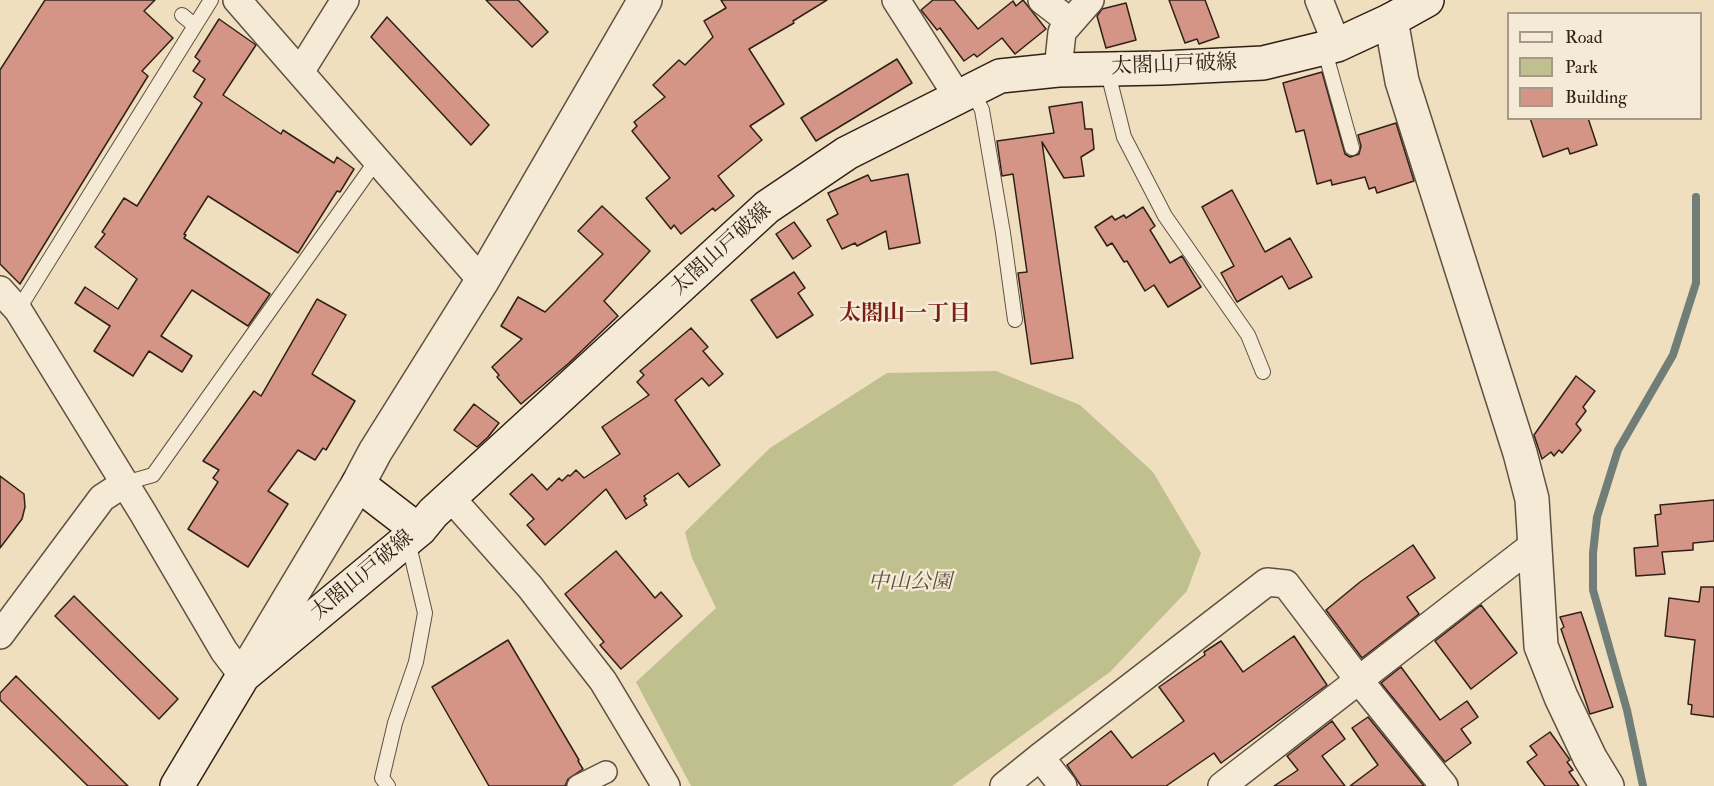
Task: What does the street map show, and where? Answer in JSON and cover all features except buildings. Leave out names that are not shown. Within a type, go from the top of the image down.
[{"type":"street","points":[[237,0],[482,281]]},
{"type":"street","points":[[300,72],[345,0]]},
{"type":"street","points":[[9,300],[125,483],[224,651],[243,676],[375,452],[482,281],[645,0]]},
{"type":"street","points":[[896,0],[965,93]]},
{"type":"street","points":[[1042,0],[1069,21]]},
{"type":"street","points":[[1058,70],[1062,32],[1069,21],[1090,0]]},
{"type":"street","points":[[1319,0],[1330,46]]},
{"type":"street","name":"太閤山戸破線","points":[[177,786],[243,676],[414,534],[434,513],[767,207],[847,153],[1000,76],[1058,70],[1263,63],[1330,46],[1391,20],[1427,0]]},
{"type":"street","points":[[1391,20],[1402,81],[1520,453],[1532,499],[1541,646],[1561,697],[1590,758],[1607,786]]},
{"type":"street","points":[[0,635],[102,498],[125,483]]},
{"type":"street","points":[[358,484],[406,521],[414,534]]},
{"type":"street","points":[[451,498],[530,587],[603,681],[666,786]]},
{"type":"street","points":[[1240,781],[1358,679],[1536,543]]},
{"type":"street","points":[[1004,786],[1267,582],[1286,584],[1358,679],[1444,786]]},
{"type":"street","points":[[1040,757],[1062,786]]},
{"type":"street","points":[[578,786],[606,772]]},
{"type":"lane","points":[[9,300],[211,0]]},
{"type":"lane","points":[[182,15],[194,25]]},
{"type":"lane","points":[[1330,46],[1352,148]]},
{"type":"lane","points":[[1107,69],[1124,136],[1165,216],[1248,335],[1263,372]]},
{"type":"lane","points":[[965,93],[982,110],[1015,320]]},
{"type":"lane","points":[[125,483],[153,475],[376,161]]},
{"type":"lane","points":[[388,786],[382,778],[395,723],[416,662],[425,614],[414,534]]},
{"type":"green space","name":"中山公園","points":[[996,371],[1080,405],[1153,472],[1201,553],[1187,591],[1110,672],[952,786],[691,786],[636,682],[716,608],[692,558],[685,532],[770,448],[887,373]]},
{"type":"waterway","points":[[1643,786],[1627,710],[1593,590],[1593,553],[1597,517],[1618,450],[1673,355],[1696,283],[1696,197]]},
{"type":"district","name":"太閤山一丁目","points":[[905,315]]}]
